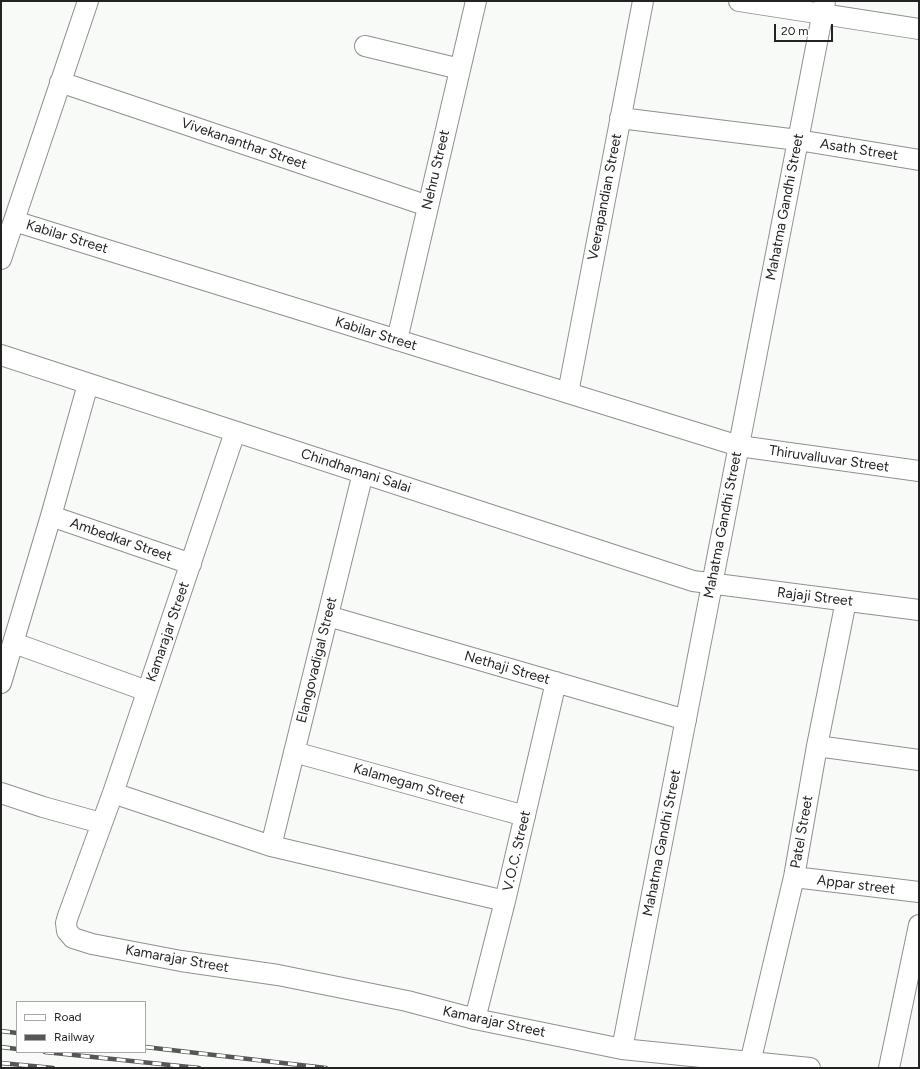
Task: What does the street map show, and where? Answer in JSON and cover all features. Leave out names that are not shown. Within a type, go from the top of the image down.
[{"type":"street","points":[[1,259],[88,1]]},
{"type":"street","name":"Nehru Street","points":[[396,340],[476,1]]},
{"type":"street","name":"Veerapandian Street","points":[[568,393],[643,1]]},
{"type":"street","points":[[739,1],[824,7],[919,29]]},
{"type":"street","name":"Mahatma Gandhi Street","points":[[622,1049],[824,7]]},
{"type":"street","points":[[365,46],[460,69]]},
{"type":"street","name":"Vivekananthar Street","points":[[60,82],[428,206]]},
{"type":"street","name":"Asath Street","points":[[620,118],[798,140],[919,160]]},
{"type":"street","name":"Kabilar Street","points":[[14,221],[739,446]]},
{"type":"street","name":"Chindhamani Salai","points":[[1,355],[692,581],[712,583]]},
{"type":"street","points":[[1,683],[51,516],[88,384]]},
{"type":"street","name":"Kamarajar Street","points":[[235,432],[113,793],[66,923],[67,931],[74,938],[92,944],[158,957],[278,976],[406,1001],[475,1019],[622,1049],[810,1068]]},
{"type":"street","name":"Thiruvalluvar Street","points":[[739,446],[919,471]]},
{"type":"street","name":"Elangovadigal Street","points":[[271,846],[363,473]]},
{"type":"street","name":"Ambedkar Street","points":[[51,516],[191,564]]},
{"type":"street","name":"Rajaji Street","points":[[712,583],[919,610]]},
{"type":"street","name":"Patel Street","points":[[750,1063],[794,877],[816,746],[846,600]]},
{"type":"street","name":"Nethaji Street","points":[[328,616],[686,720]]},
{"type":"street","points":[[14,643],[147,691]]},
{"type":"street","name":"V.O.C. Street","points":[[475,1019],[505,901],[556,682]]},
{"type":"street","points":[[816,746],[919,760]]},
{"type":"street","name":"Kalamegam Street","points":[[294,752],[525,816]]},
{"type":"street","points":[[1,793],[43,807],[101,823]]},
{"type":"street","points":[[113,793],[271,846],[505,901]]},
{"type":"street","name":"Appar street","points":[[794,877],[919,892]]},
{"type":"street","points":[[888,1068],[919,925]]},
{"type":"railway","points":[[1,1031],[16,1033]]},
{"type":"railway","points":[[1,1047],[16,1049]]},
{"type":"railway","points":[[146,1047],[326,1068]]},
{"type":"railway","points":[[55,1053],[199,1068]]},
{"type":"railway","points":[[1,1063],[53,1068]]}]
